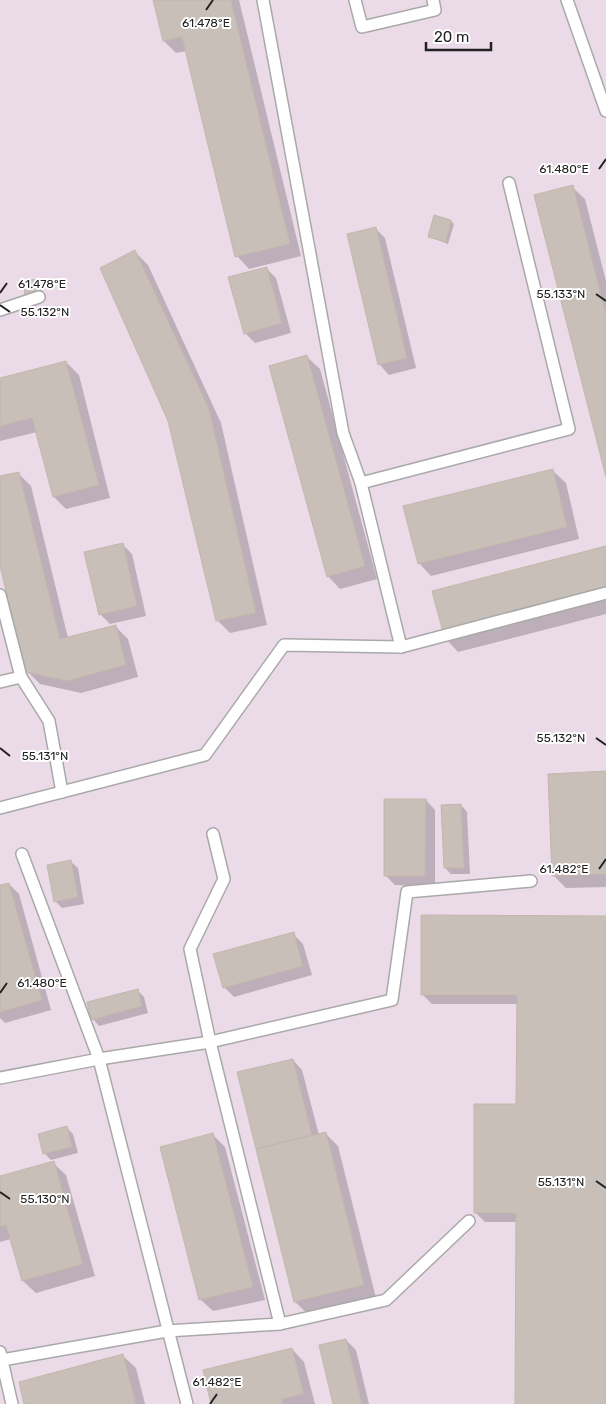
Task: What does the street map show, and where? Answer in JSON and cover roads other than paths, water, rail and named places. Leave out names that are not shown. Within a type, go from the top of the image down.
[{"type":"lane","points":[[263,0],[343,433],[361,483],[401,646]]},
{"type":"lane","points":[[355,0],[362,27],[435,10],[433,0]]},
{"type":"lane","points":[[567,0],[606,111]]},
{"type":"lane","points":[[361,483],[569,429],[509,183]]},
{"type":"lane","points":[[0,310],[39,297]]},
{"type":"lane","points":[[0,808],[206,755],[284,645],[401,646],[606,594]]},
{"type":"lane","points":[[0,595],[21,676],[49,721],[62,792]]},
{"type":"lane","points":[[0,682],[21,676]]},
{"type":"lane","points":[[213,834],[224,879],[190,948],[210,1042],[280,1324]]},
{"type":"lane","points":[[22,854],[99,1059],[187,1404]]},
{"type":"lane","points":[[0,1078],[99,1059],[210,1042],[392,1000],[407,892],[531,881]]},
{"type":"lane","points":[[12,1404],[1,1356],[167,1331],[280,1324],[386,1300],[470,1221]]}]
